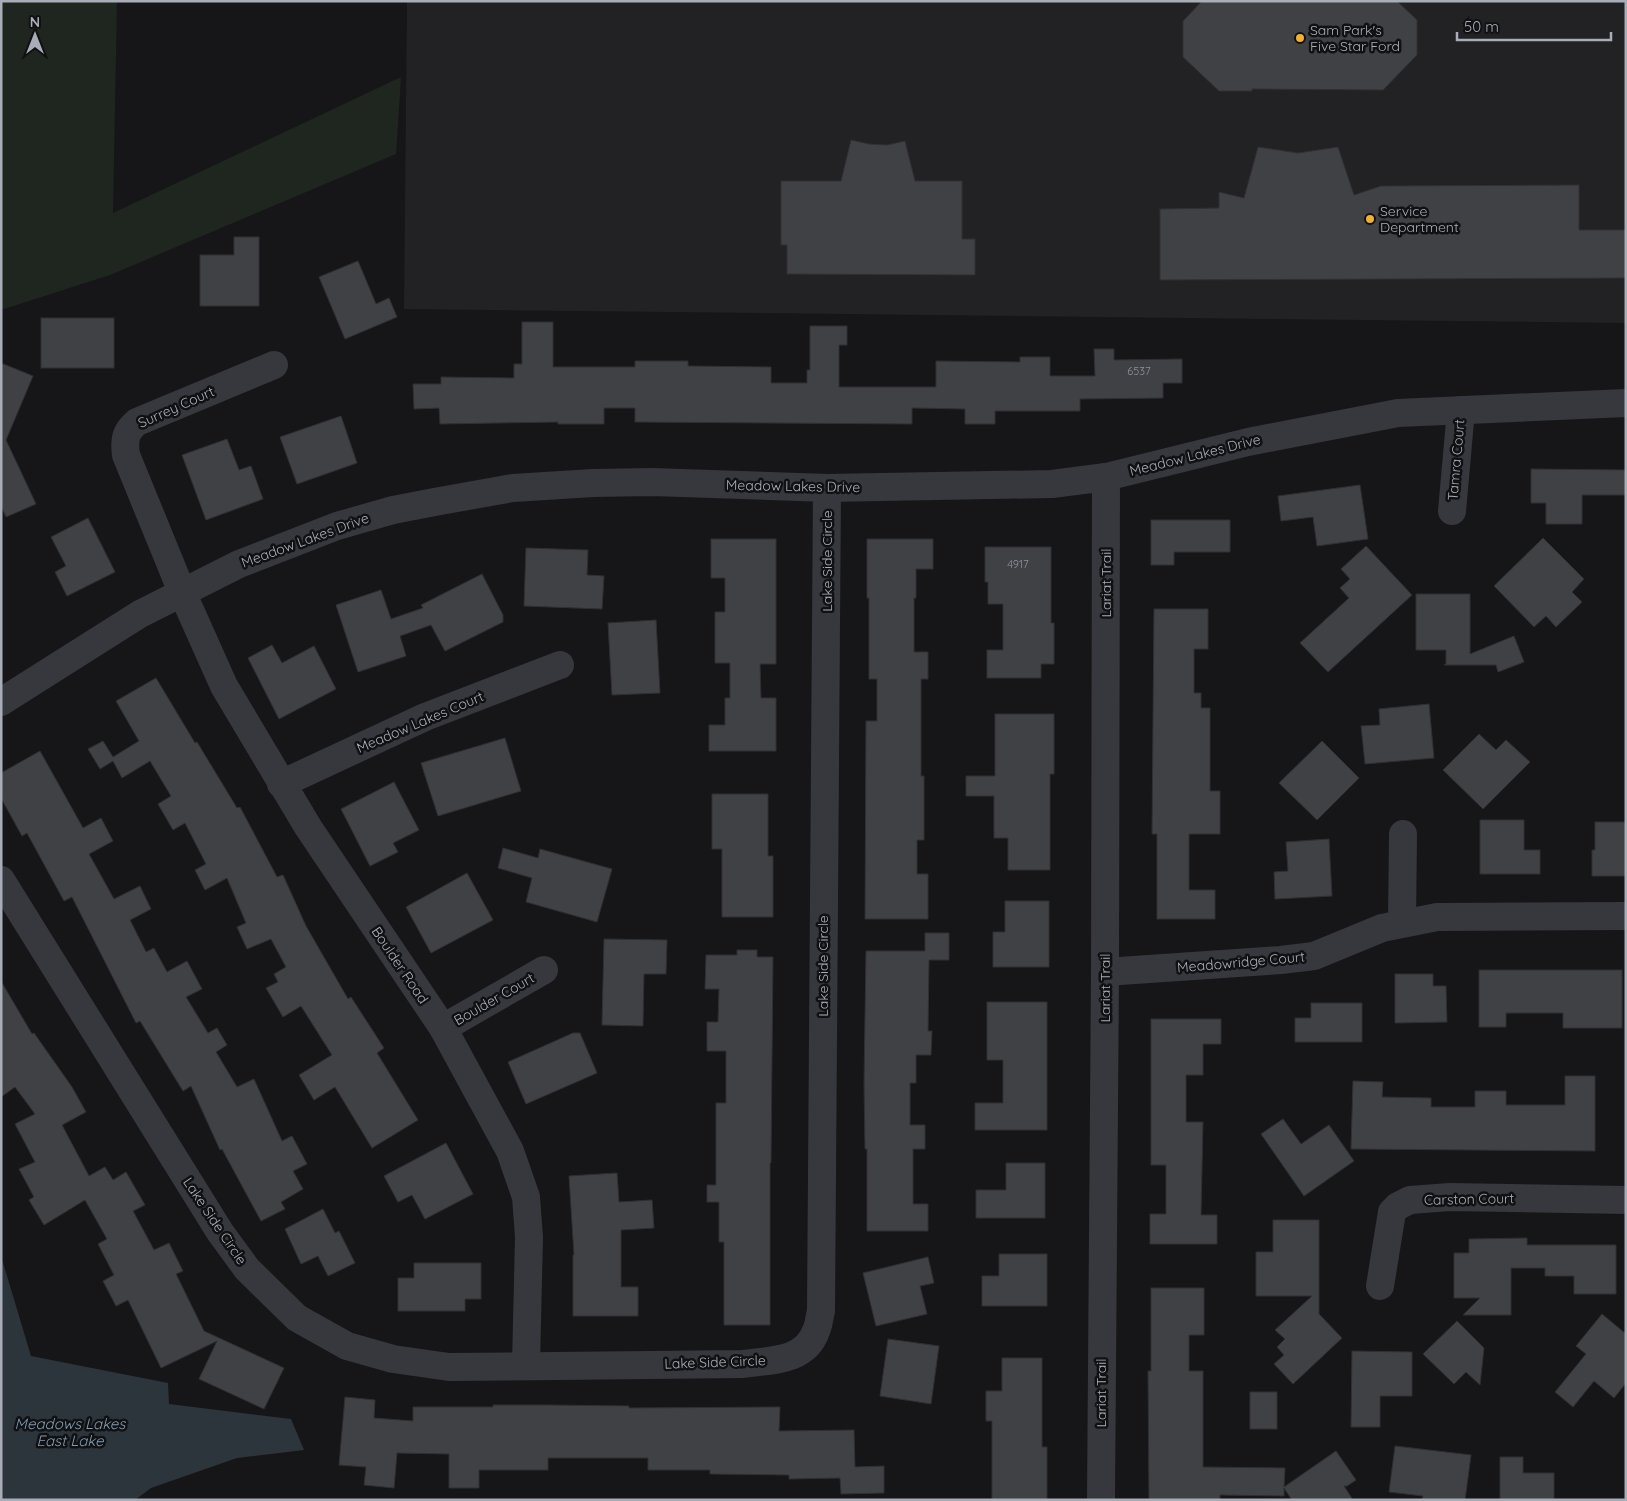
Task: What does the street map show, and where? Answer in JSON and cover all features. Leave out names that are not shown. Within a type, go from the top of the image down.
[{"type":"street","name":"Surrey Court","points":[[182,592],[126,455],[124,441],[128,430],[137,422],[274,365]]},
{"type":"street","name":"Meadow Lakes Drive","points":[[1,702],[140,614],[239,564],[336,526],[393,510],[514,488],[593,483],[652,482],[827,488],[1052,484],[1106,477],[1248,442],[1389,415],[1626,403]]},
{"type":"street","name":"Tamra Court","points":[[1452,511],[1461,410]]},
{"type":"street","name":"Lariat Trail","points":[[1100,1500],[1105,972],[1106,477]]},
{"type":"street","name":"Lake Side Circle","points":[[1,880],[220,1232],[247,1269],[297,1318],[347,1346],[393,1359],[449,1367],[743,1364],[785,1358],[797,1354],[806,1347],[816,1332],[821,1312],[827,488]]},
{"type":"street","name":"Boulder Road","points":[[182,592],[224,686],[281,784],[443,1028],[510,1151],[526,1197],[529,1236],[526,1365]]},
{"type":"street","name":"Meadow Lakes Court","points":[[281,784],[425,717],[560,665]]},
{"type":"street","points":[[1402,923],[1403,834]]},
{"type":"street","name":"Meadowridge Court","points":[[1105,972],[1314,956],[1382,928],[1437,917],[1626,916]]},
{"type":"street","name":"Boulder Court","points":[[443,1028],[544,970]]},
{"type":"street","name":"Carston Court","points":[[1380,1286],[1392,1212],[1398,1206],[1410,1200],[1450,1197],[1626,1200]]},
{"type":"shaded area","points":[[1,1],[117,1],[113,213],[401,77],[396,154],[110,275],[1,310]]},
{"type":"shaded area","points":[[407,1],[1626,1],[1626,323],[404,309]]},
{"type":"water","name":"Meadows Lakes East Lake","points":[[1,1256],[31,1356],[168,1383],[169,1404],[291,1419],[304,1450],[237,1458],[151,1488],[135,1500],[1,1500]]},
{"type":"building","name":"Sam Park's Five Star Ford","points":[[1202,1],[1397,1],[1417,20],[1417,55],[1383,90],[1252,89],[1252,91],[1219,91],[1183,57],[1183,21]]},
{"type":"building","points":[[851,140],[887,145],[905,141],[915,181],[962,181],[962,239],[975,239],[975,275],[787,274],[787,245],[781,245],[781,181],[841,181]]},
{"type":"building","name":"Service Department","points":[[1258,147],[1298,153],[1338,147],[1354,195],[1381,186],[1579,185],[1579,230],[1626,230],[1626,278],[1160,280],[1160,209],[1219,208],[1219,192],[1244,198]]},
{"type":"building","points":[[234,237],[259,237],[259,306],[200,306],[200,255],[234,255]]},
{"type":"building","points":[[358,261],[376,304],[389,298],[397,317],[345,339],[319,277]]},
{"type":"building","points":[[41,318],[114,318],[114,368],[41,368]]},
{"type":"building","points":[[522,322],[553,322],[553,367],[635,367],[635,361],[688,361],[688,366],[771,367],[771,383],[807,383],[807,370],[810,370],[810,326],[847,326],[847,345],[839,345],[839,387],[936,387],[936,361],[1020,362],[1020,357],[1050,357],[1050,376],[1095,376],[1094,349],[1114,349],[1114,360],[1182,359],[1182,383],[1163,383],[1163,398],[1080,399],[1080,411],[995,411],[995,424],[965,424],[965,409],[912,408],[912,424],[635,422],[635,408],[604,408],[604,424],[558,424],[558,422],[440,424],[439,408],[414,409],[413,384],[441,384],[441,377],[514,378],[514,364],[522,364]]},
{"type":"building","points":[[1,363],[33,376],[6,440],[36,504],[6,517],[1,506]]},
{"type":"building","points":[[341,416],[357,463],[297,484],[280,437]]},
{"type":"building","points":[[227,439],[239,470],[251,466],[263,499],[206,520],[182,455]]},
{"type":"building","points":[[1531,469],[1626,470],[1626,495],[1582,495],[1582,524],[1546,524],[1546,503],[1531,503]]},
{"type":"building","points":[[1360,485],[1368,539],[1317,546],[1313,517],[1281,521],[1278,496]]},
{"type":"building","points":[[88,518],[115,572],[67,596],[55,572],[66,566],[51,537]]},
{"type":"building","points":[[1151,520],[1230,520],[1230,552],[1174,552],[1174,565],[1151,565]]},
{"type":"building","points":[[1543,538],[1584,579],[1572,592],[1582,602],[1556,627],[1546,616],[1534,627],[1494,586]]},
{"type":"building","points":[[711,539],[776,539],[776,664],[760,664],[761,698],[776,698],[776,751],[709,751],[709,725],[725,725],[725,698],[730,698],[730,663],[715,663],[715,612],[725,612],[725,578],[711,578]]},
{"type":"building","points":[[867,539],[933,539],[933,569],[916,569],[916,598],[914,598],[914,652],[928,652],[928,679],[921,679],[921,776],[924,776],[924,840],[917,840],[917,874],[928,874],[928,919],[865,919],[866,721],[877,721],[877,679],[869,679]]},
{"type":"building","points":[[1366,546],[1412,595],[1328,672],[1300,643],[1349,598],[1340,588],[1350,579],[1341,569]]},
{"type":"building","points":[[985,547],[1051,547],[1051,623],[1054,623],[1054,664],[1041,664],[1041,678],[987,678],[987,650],[1003,650],[1003,604],[988,604],[988,582],[985,582]]},
{"type":"building","points":[[526,548],[588,550],[587,575],[604,576],[602,609],[524,606]]},
{"type":"building","points":[[482,574],[503,615],[503,622],[445,651],[431,625],[400,636],[406,656],[358,672],[336,605],[381,590],[391,619],[423,608],[421,605]]},
{"type":"building","points":[[1416,594],[1470,594],[1470,654],[1514,636],[1524,662],[1498,672],[1496,665],[1444,665],[1446,664],[1446,650],[1416,650]]},
{"type":"building","points":[[1154,609],[1208,609],[1208,649],[1194,649],[1194,693],[1201,693],[1201,708],[1210,708],[1210,791],[1220,791],[1220,834],[1189,834],[1189,890],[1215,890],[1215,919],[1157,919],[1157,834],[1152,834]]},
{"type":"building","points":[[656,620],[660,693],[612,695],[608,623]]},
{"type":"building","points":[[272,645],[282,663],[314,646],[336,689],[279,719],[248,658]]},
{"type":"building","points":[[156,678],[237,808],[240,807],[277,877],[283,875],[306,926],[348,999],[351,997],[384,1048],[377,1053],[418,1120],[372,1148],[335,1087],[314,1100],[299,1075],[332,1055],[301,1006],[283,1017],[266,988],[278,982],[274,974],[286,967],[271,939],[247,949],[237,927],[246,923],[227,878],[205,890],[195,870],[206,864],[185,823],[173,830],[158,804],[171,796],[150,761],[122,778],[113,761],[100,769],[88,749],[103,741],[113,757],[139,741],[116,701]]},
{"type":"building","points":[[1429,704],[1434,758],[1365,764],[1361,726],[1380,725],[1379,709]]},
{"type":"building","points":[[995,714],[1054,714],[1054,774],[1050,774],[1050,870],[1008,870],[1008,838],[994,838],[994,796],[966,796],[966,776],[995,776]]},
{"type":"building","points":[[1479,734],[1496,750],[1506,740],[1530,762],[1483,809],[1443,770]]},
{"type":"building","points":[[505,738],[521,791],[438,816],[421,763]]},
{"type":"building","points":[[1322,741],[1359,778],[1317,820],[1279,783]]},
{"type":"building","points":[[40,751],[83,828],[101,818],[113,841],[89,854],[114,899],[140,886],[151,909],[130,920],[146,952],[154,948],[167,972],[187,961],[202,989],[186,997],[208,1033],[217,1028],[227,1045],[216,1052],[237,1087],[254,1079],[282,1141],[292,1136],[307,1164],[293,1171],[303,1189],[281,1202],[285,1209],[261,1221],[222,1149],[220,1150],[191,1086],[183,1091],[140,1021],[136,1023],[72,897],[64,901],[27,833],[22,836],[1,798],[1,773]]},
{"type":"building","points":[[394,782],[419,830],[393,843],[398,852],[370,866],[341,809]]},
{"type":"building","points":[[712,794],[768,794],[768,856],[773,856],[773,917],[722,917],[722,849],[712,849]]},
{"type":"building","points":[[1480,820],[1524,820],[1524,850],[1540,850],[1540,874],[1480,874]]},
{"type":"building","points":[[1595,822],[1626,822],[1626,876],[1592,876],[1592,850],[1595,850]]},
{"type":"building","points":[[1329,839],[1332,896],[1275,899],[1274,872],[1288,871],[1286,842]]},
{"type":"building","points":[[503,848],[538,858],[540,849],[612,869],[597,922],[526,902],[532,878],[498,868]]},
{"type":"building","points":[[467,873],[493,920],[431,953],[406,907]]},
{"type":"building","points":[[1005,901],[1049,901],[1049,967],[993,967],[993,932],[1005,932]]},
{"type":"building","points":[[925,933],[949,933],[949,960],[929,960],[928,1031],[932,1031],[931,1055],[916,1055],[916,1083],[910,1083],[910,1125],[925,1125],[925,1149],[913,1149],[913,1204],[928,1204],[928,1231],[867,1231],[867,1149],[865,1149],[864,1083],[866,951],[925,951]]},
{"type":"building","points":[[604,939],[667,940],[666,974],[644,974],[643,1026],[602,1025]]},
{"type":"building","points":[[737,950],[757,950],[757,957],[773,957],[770,1325],[724,1325],[724,1242],[719,1242],[719,1202],[707,1202],[707,1185],[716,1185],[716,1103],[726,1103],[726,1051],[707,1051],[707,1022],[718,1022],[719,989],[705,989],[706,955],[737,955]]},
{"type":"building","points":[[1479,970],[1622,970],[1622,1028],[1563,1028],[1563,1013],[1506,1013],[1506,1027],[1479,1027]]},
{"type":"building","points":[[1395,974],[1433,974],[1433,986],[1446,986],[1447,1022],[1395,1023]]},
{"type":"building","points":[[1,981],[32,1034],[34,1033],[72,1087],[86,1112],[62,1125],[89,1176],[105,1167],[113,1180],[126,1172],[145,1205],[133,1211],[154,1250],[169,1243],[183,1271],[176,1274],[204,1331],[284,1368],[264,1409],[199,1379],[217,1341],[161,1368],[128,1300],[116,1306],[103,1281],[114,1275],[98,1244],[107,1239],[85,1200],[44,1225],[29,1200],[34,1197],[19,1169],[35,1162],[15,1124],[35,1114],[15,1087],[1,1097]]},
{"type":"building","points":[[987,1002],[1047,1002],[1047,1130],[975,1130],[975,1103],[1003,1103],[1003,1060],[987,1060]]},
{"type":"building","points":[[1311,1003],[1362,1003],[1362,1042],[1295,1042],[1295,1018],[1311,1018]]},
{"type":"building","points":[[1151,1019],[1221,1019],[1221,1044],[1203,1044],[1203,1075],[1186,1075],[1186,1122],[1203,1122],[1201,1215],[1217,1215],[1217,1244],[1150,1244],[1150,1214],[1166,1214],[1166,1165],[1151,1165]]},
{"type":"building","points":[[573,1033],[580,1033],[597,1073],[526,1104],[508,1062]]},
{"type":"building","points":[[1565,1076],[1595,1076],[1595,1151],[1351,1149],[1353,1081],[1383,1082],[1382,1097],[1431,1098],[1431,1107],[1475,1107],[1475,1091],[1506,1091],[1506,1105],[1565,1105]]},
{"type":"building","points":[[1283,1119],[1301,1144],[1329,1125],[1354,1161],[1304,1196],[1261,1134]]},
{"type":"building","points":[[446,1143],[473,1194],[425,1219],[412,1195],[398,1202],[384,1176]]},
{"type":"building","points":[[1006,1163],[1045,1163],[1045,1218],[976,1218],[976,1190],[1006,1190]]},
{"type":"building","points":[[617,1173],[619,1202],[652,1200],[654,1228],[621,1230],[621,1287],[638,1287],[638,1316],[573,1316],[574,1255],[569,1176]]},
{"type":"building","points":[[323,1209],[335,1233],[339,1231],[355,1263],[328,1276],[318,1256],[301,1264],[285,1229]]},
{"type":"building","points":[[1273,1220],[1319,1220],[1319,1314],[1342,1338],[1293,1384],[1274,1364],[1284,1355],[1277,1347],[1285,1339],[1275,1330],[1312,1296],[1256,1296],[1256,1252],[1273,1252]]},
{"type":"building","points":[[1527,1238],[1527,1245],[1616,1245],[1616,1294],[1574,1294],[1574,1276],[1545,1276],[1545,1268],[1511,1268],[1511,1315],[1463,1315],[1480,1298],[1454,1298],[1454,1253],[1469,1253],[1469,1239]]},
{"type":"building","points":[[999,1254],[1047,1254],[1047,1306],[982,1306],[982,1276],[999,1276]]},
{"type":"building","points":[[928,1257],[934,1283],[920,1286],[927,1314],[876,1326],[863,1273]]},
{"type":"building","points":[[414,1263],[481,1263],[481,1299],[465,1299],[465,1311],[398,1311],[398,1278],[414,1278]]},
{"type":"building","points":[[1151,1288],[1204,1288],[1204,1335],[1189,1335],[1189,1371],[1203,1371],[1203,1467],[1285,1468],[1284,1487],[1336,1451],[1356,1480],[1344,1486],[1353,1500],[1292,1500],[1284,1488],[1284,1496],[1220,1495],[1220,1500],[1149,1500],[1148,1371],[1151,1371]]},
{"type":"building","points":[[1602,1314],[1626,1334],[1626,1383],[1614,1398],[1594,1381],[1573,1407],[1555,1392],[1586,1354],[1576,1346]]},
{"type":"building","points":[[1457,1321],[1484,1348],[1480,1385],[1466,1372],[1454,1384],[1423,1354]]},
{"type":"building","points":[[888,1339],[939,1346],[931,1404],[880,1396]]},
{"type":"building","points":[[1352,1351],[1412,1352],[1412,1396],[1380,1396],[1380,1427],[1351,1427]]},
{"type":"building","points":[[1002,1358],[1042,1358],[1042,1447],[1047,1447],[1047,1500],[992,1500],[992,1421],[986,1421],[986,1391],[1002,1391]]},
{"type":"building","points":[[1250,1392],[1277,1392],[1277,1429],[1250,1429]]},
{"type":"building","points":[[345,1397],[375,1400],[374,1418],[413,1421],[413,1407],[548,1405],[629,1406],[629,1408],[780,1407],[779,1431],[854,1430],[855,1467],[884,1466],[884,1493],[841,1494],[840,1478],[789,1479],[789,1475],[710,1474],[710,1470],[648,1470],[648,1458],[548,1458],[548,1470],[479,1470],[479,1488],[449,1488],[449,1454],[397,1453],[394,1488],[364,1485],[366,1467],[339,1465]]},
{"type":"building","points":[[1395,1446],[1471,1455],[1465,1500],[1422,1500],[1423,1496],[1389,1492]]},
{"type":"building","points":[[1500,1457],[1523,1457],[1523,1473],[1554,1473],[1554,1500],[1500,1500]]},
{"type":"place","name":"Sam Park's Five Star Ford","points":[[1300,38]]},
{"type":"place","name":"Service Department","points":[[1370,219]]}]
